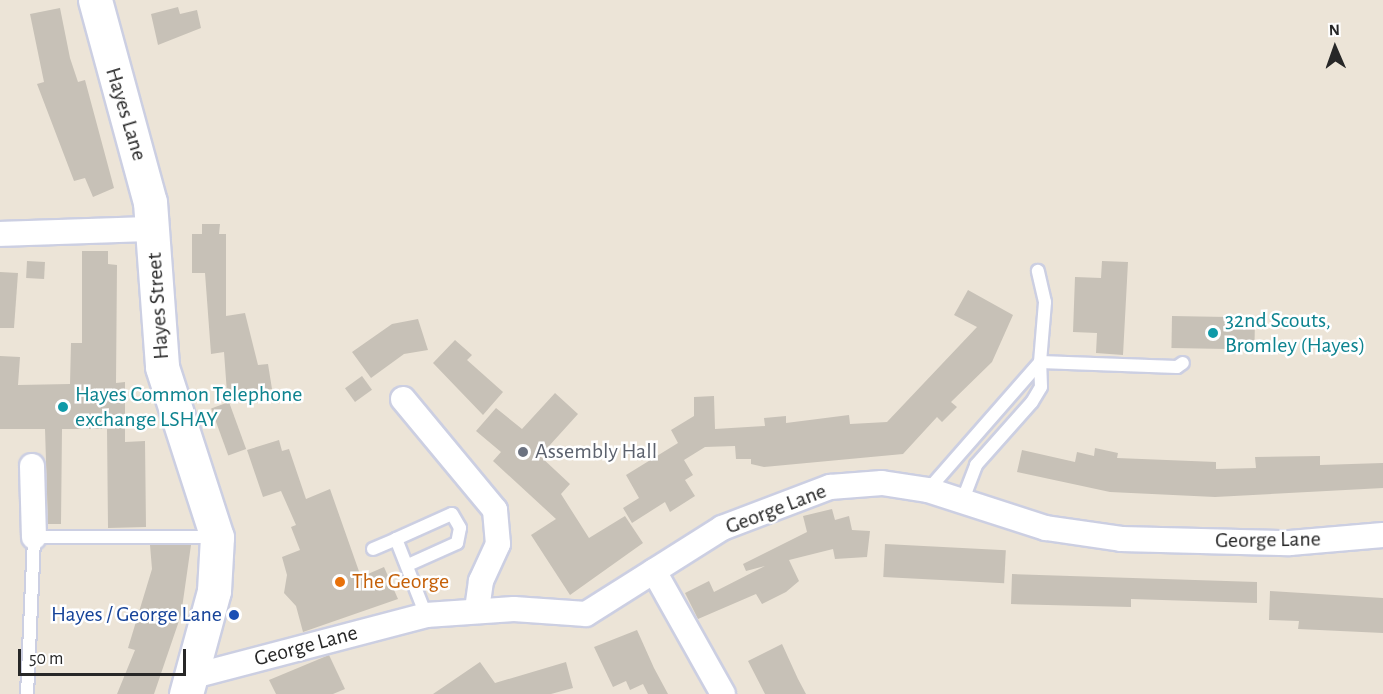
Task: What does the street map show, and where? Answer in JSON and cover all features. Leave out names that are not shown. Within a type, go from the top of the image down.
[{"type":"main road","name":"Hayes Lane","points":[[95,0],[146,182],[152,229]]},
{"type":"main road","name":"Hayes Street","points":[[152,229],[162,367],[217,537],[219,564],[190,685]]},
{"type":"street","points":[[0,234],[152,229]]},
{"type":"street","points":[[403,399],[495,510],[498,544],[481,580],[477,610]]},
{"type":"street","points":[[32,466],[34,537]]},
{"type":"street","name":"George Lane","points":[[190,685],[426,615],[477,610],[579,616],[722,528],[830,487],[882,483],[928,490],[1046,528],[1121,539],[1290,543],[1383,535]]},
{"type":"street","points":[[654,571],[723,694]]},
{"type":"lane","points":[[962,502],[976,465],[1032,402],[1041,387],[1040,362],[1045,302],[1038,271]]},
{"type":"lane","points":[[1040,362],[1176,367],[1183,363]]},
{"type":"lane","points":[[928,490],[1040,362]]},
{"type":"lane","points":[[373,549],[452,514],[460,528],[457,543],[408,565]]},
{"type":"lane","points":[[27,694],[34,537],[217,537]]},
{"type":"lane","points":[[396,539],[426,615]]},
{"type":"building","points":[[178,7],[180,14],[197,10],[201,28],[158,45],[151,14]]},
{"type":"building","points":[[60,8],[70,58],[78,82],[85,80],[114,188],[93,197],[85,178],[74,181],[37,84],[44,82],[30,14]]},
{"type":"building","points":[[202,224],[220,224],[219,234],[226,234],[226,316],[245,313],[258,365],[268,364],[272,389],[227,393],[224,352],[211,354],[205,273],[192,273],[192,234],[202,234]]},
{"type":"building","points":[[82,251],[108,251],[108,264],[117,265],[116,383],[125,382],[125,442],[145,441],[146,527],[108,528],[107,429],[62,429],[61,524],[48,524],[45,429],[0,429],[0,356],[20,357],[18,385],[70,384],[71,343],[82,343]]},
{"type":"building","points":[[27,261],[45,262],[44,279],[26,278]]},
{"type":"building","points":[[1102,261],[1128,262],[1123,355],[1096,353],[1097,333],[1073,332],[1075,277],[1101,278]]},
{"type":"building","points":[[0,272],[18,273],[14,328],[0,328]]},
{"type":"building","points":[[968,290],[1013,315],[992,362],[951,402],[957,407],[942,422],[937,417],[903,454],[764,467],[751,464],[751,459],[736,459],[735,446],[705,447],[684,460],[693,475],[685,480],[695,496],[670,512],[665,502],[632,523],[623,508],[639,498],[626,475],[678,443],[671,430],[694,416],[694,397],[714,396],[715,429],[765,426],[764,418],[786,416],[786,423],[849,415],[850,424],[887,422],[977,327],[954,315]]},
{"type":"building","name":"32nd Scouts, Bromley (Hayes)","points":[[1172,316],[1255,317],[1254,349],[1171,348]]},
{"type":"building","points":[[418,319],[428,350],[404,354],[371,378],[352,352],[392,324]]},
{"type":"building","points":[[455,340],[472,355],[467,360],[503,392],[483,415],[433,363]]},
{"type":"building","points":[[362,376],[372,390],[355,402],[345,388]]},
{"type":"building","points":[[555,393],[578,414],[540,456],[570,484],[561,494],[589,538],[625,516],[643,543],[570,595],[531,535],[556,519],[493,461],[501,452],[476,431],[496,408],[522,429]]},
{"type":"building","points":[[229,402],[246,449],[228,455],[211,408]]},
{"type":"building","points":[[279,440],[282,451],[289,449],[306,499],[330,489],[361,577],[384,567],[398,599],[303,632],[296,606],[284,593],[287,575],[282,557],[300,550],[291,527],[296,525],[281,491],[263,497],[247,450]]},
{"type":"building","points":[[1095,448],[1118,453],[1117,458],[1216,462],[1216,469],[1256,468],[1255,457],[1320,456],[1320,465],[1383,463],[1383,488],[1215,497],[1110,492],[1017,472],[1022,450],[1075,462],[1077,452],[1094,456]]},
{"type":"building","points":[[832,509],[835,520],[849,516],[852,530],[870,531],[867,557],[835,559],[833,549],[789,560],[799,581],[786,592],[762,604],[756,594],[698,619],[685,593],[709,581],[714,592],[765,566],[746,571],[743,564],[807,532],[803,516]]},
{"type":"building","points":[[885,544],[1006,550],[1004,583],[883,577]]},
{"type":"building","points":[[150,545],[191,545],[181,615],[154,694],[117,694],[135,650],[128,648],[152,569]]},
{"type":"building","points":[[1012,574],[1257,582],[1257,603],[1131,599],[1131,607],[1011,604]]},
{"type":"building","points":[[1270,591],[1383,598],[1383,633],[1298,629],[1299,621],[1269,620]]},
{"type":"building","points":[[637,630],[668,694],[648,694],[643,684],[630,690],[626,681],[613,687],[594,647]]},
{"type":"building","points":[[782,644],[806,694],[765,694],[748,661]]},
{"type":"building","points":[[329,655],[345,689],[333,694],[276,694],[269,680]]},
{"type":"building","points":[[480,662],[495,683],[566,662],[573,688],[551,694],[433,694]]},
{"type":"place","name":"32nd Scouts, Bromley (Hayes)","points":[[1213,333]]},
{"type":"place","name":"Hayes Common Telephone exchange LSHAY","points":[[63,407]]},
{"type":"place","name":"Assembly Hall","points":[[523,452]]},
{"type":"place","name":"The George","points":[[340,582]]},
{"type":"place","name":"Hayes / George Lane","points":[[234,615]]}]
